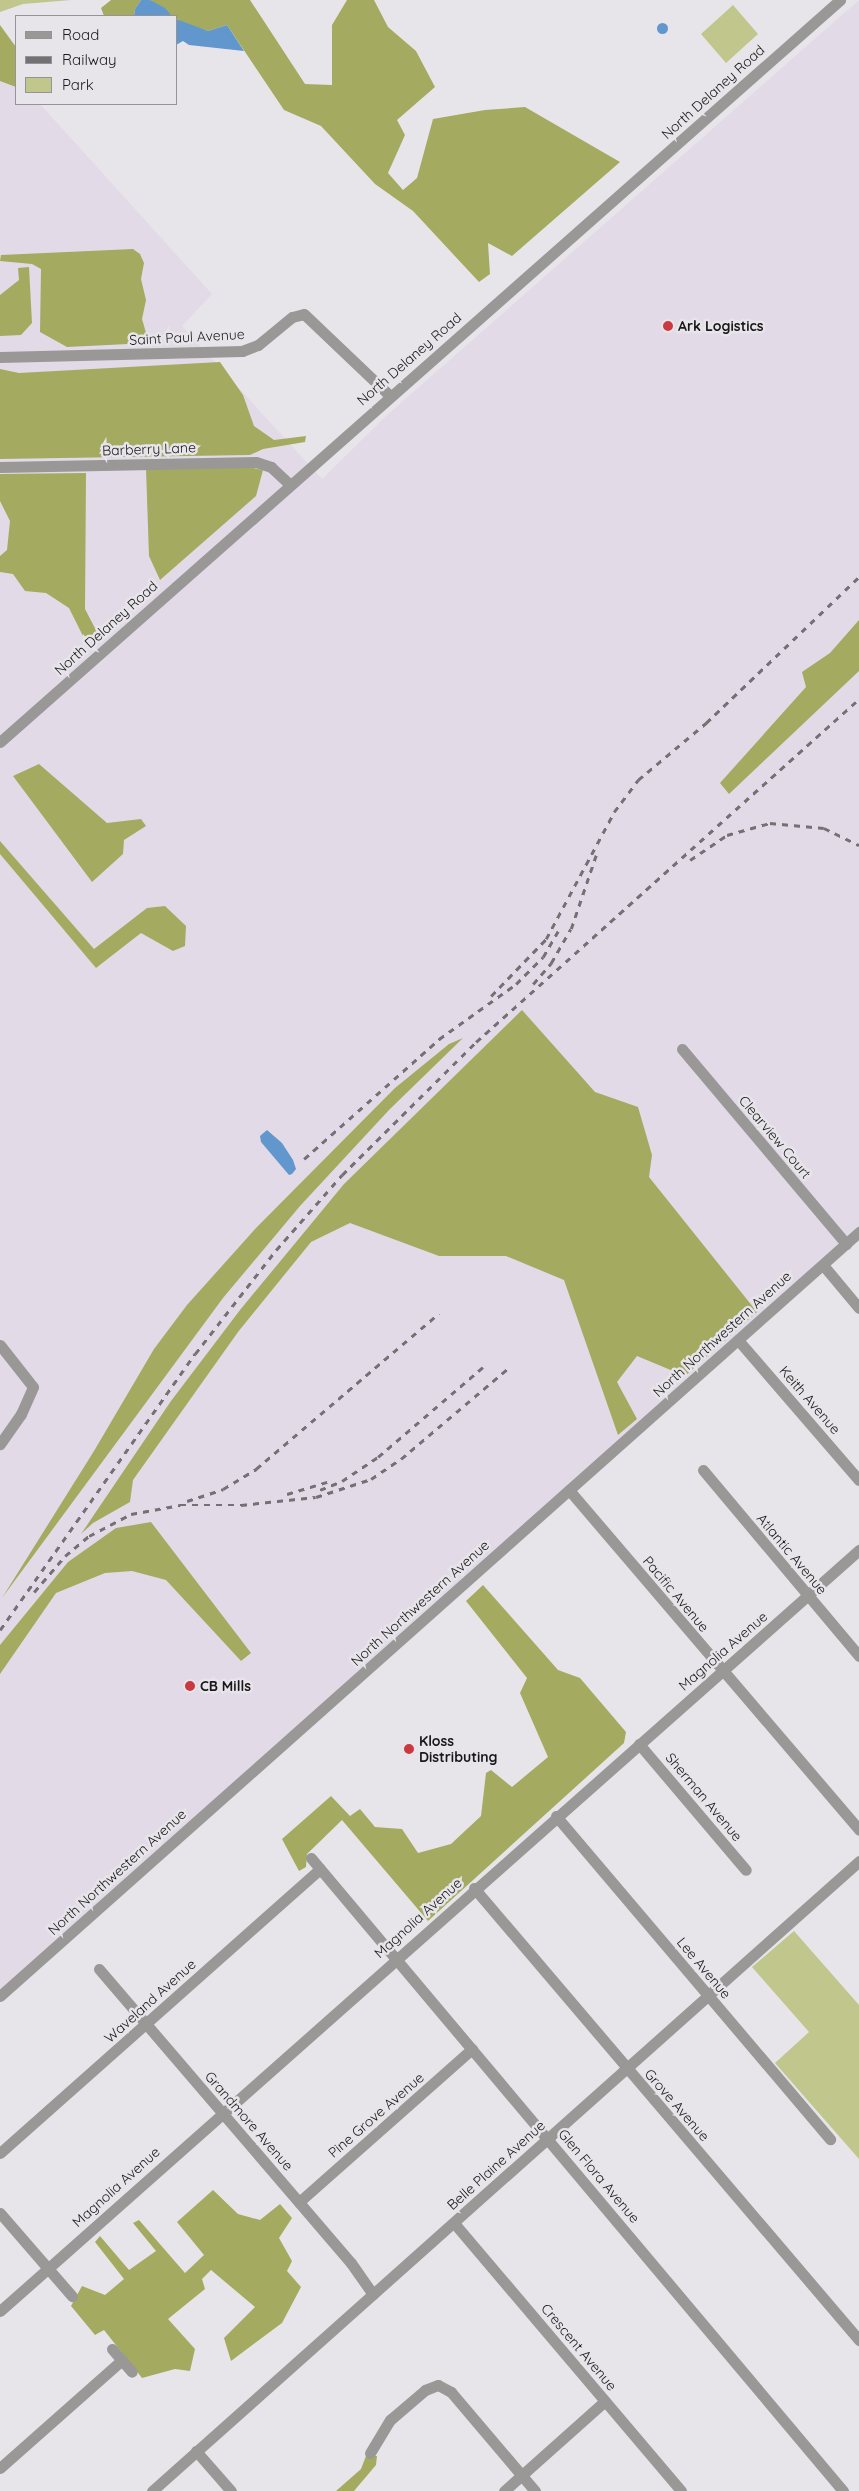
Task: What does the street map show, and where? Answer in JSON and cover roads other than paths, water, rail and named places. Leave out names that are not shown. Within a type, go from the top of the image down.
[{"type":"street","name":"North Delaney Road","points":[[0,742],[840,0]]},
{"type":"street","name":"Saint Paul Avenue","points":[[0,357],[242,351],[258,345],[292,317],[304,314],[390,396]]},
{"type":"street","name":"Barberry Lane","points":[[0,467],[256,462],[272,467],[290,485]]},
{"type":"street","name":"Clearview Court","points":[[682,1049],[846,1244]]},
{"type":"street","name":"North Northwestern Avenue","points":[[0,1996],[859,1232]]},
{"type":"street","points":[[822,1265],[859,1308]]},
{"type":"street","name":"Keith Avenue","points":[[738,1340],[859,1480]]},
{"type":"street","points":[[0,1345],[33,1387],[21,1414],[0,1444]]},
{"type":"street","name":"Atlantic Avenue","points":[[703,1470],[859,1656]]},
{"type":"street","name":"Pacific Avenue","points":[[569,1490],[859,1830]]},
{"type":"street","name":"Magnolia Avenue","points":[[0,2311],[474,1888],[859,1550]]},
{"type":"street","name":"Sherman Avenue","points":[[639,1744],[746,1870]]},
{"type":"street","name":"Lee Avenue","points":[[556,1816],[830,2140]]},
{"type":"street","name":"Glen Flora Avenue","points":[[311,1858],[843,2491]]},
{"type":"street","name":"Belle Plaine Avenue","points":[[152,2491],[859,1861]]},
{"type":"street","name":"Waveland Avenue","points":[[0,2154],[320,1869]]},
{"type":"street","name":"Grove Avenue","points":[[474,1888],[626,2069],[859,2340]]},
{"type":"street","name":"Grandmore Avenue","points":[[99,1969],[299,2202],[373,2294]]},
{"type":"street","name":"Pine Grove Avenue","points":[[299,2202],[472,2049]]},
{"type":"street","points":[[0,2213],[72,2296]]},
{"type":"street","name":"Crescent Avenue","points":[[454,2222],[681,2491]]},
{"type":"street","points":[[112,2349],[132,2372]]},
{"type":"street","points":[[0,2468],[122,2360]]},
{"type":"street","points":[[370,2453],[390,2420],[425,2390],[438,2385],[451,2392],[535,2491]]},
{"type":"street","points":[[504,2491],[605,2401]]},
{"type":"street","points":[[196,2451],[231,2491]]},
{"type":"water","points":[[141,0],[150,0],[165,8],[171,15],[134,15],[135,9]]},
{"type":"water","points":[[178,20],[208,31],[227,25],[244,51],[189,45],[183,41],[178,44]]},
{"type":"water","points":[[662,22],[668,28],[662,34],[656,28]]},
{"type":"water","points":[[267,1130],[282,1143],[293,1160],[296,1169],[292,1174],[289,1175],[261,1142],[260,1136]]},
{"type":"railway","points":[[491,996],[546,939],[614,812],[638,780],[706,723],[859,577]]},
{"type":"railway","points":[[0,1630],[195,1354],[276,1250],[342,1175],[476,1042],[859,699]]},
{"type":"railway","points":[[690,860],[727,835],[770,823],[824,828],[859,845]]},
{"type":"railway","points":[[533,984],[551,963],[571,929],[596,855]]},
{"type":"railway","points":[[304,1159],[439,1039],[516,984],[543,957],[558,931]]},
{"type":"railway","points":[[187,1501],[223,1489],[256,1469],[439,1313]]},
{"type":"railway","points":[[320,1490],[342,1481],[378,1457],[483,1367]]},
{"type":"railway","points":[[34,1592],[65,1556],[89,1536],[131,1514],[180,1505],[241,1505],[316,1497],[371,1479],[401,1459],[507,1369]]},
{"type":"railway","points":[[287,1494],[327,1482]]},
{"type":"place","name":"Ark Logistics","points":[[668,326]]},
{"type":"place","name":"CB Mills","points":[[190,1686]]},
{"type":"place","name":"Kloss Distributing","points":[[409,1749]]}]
